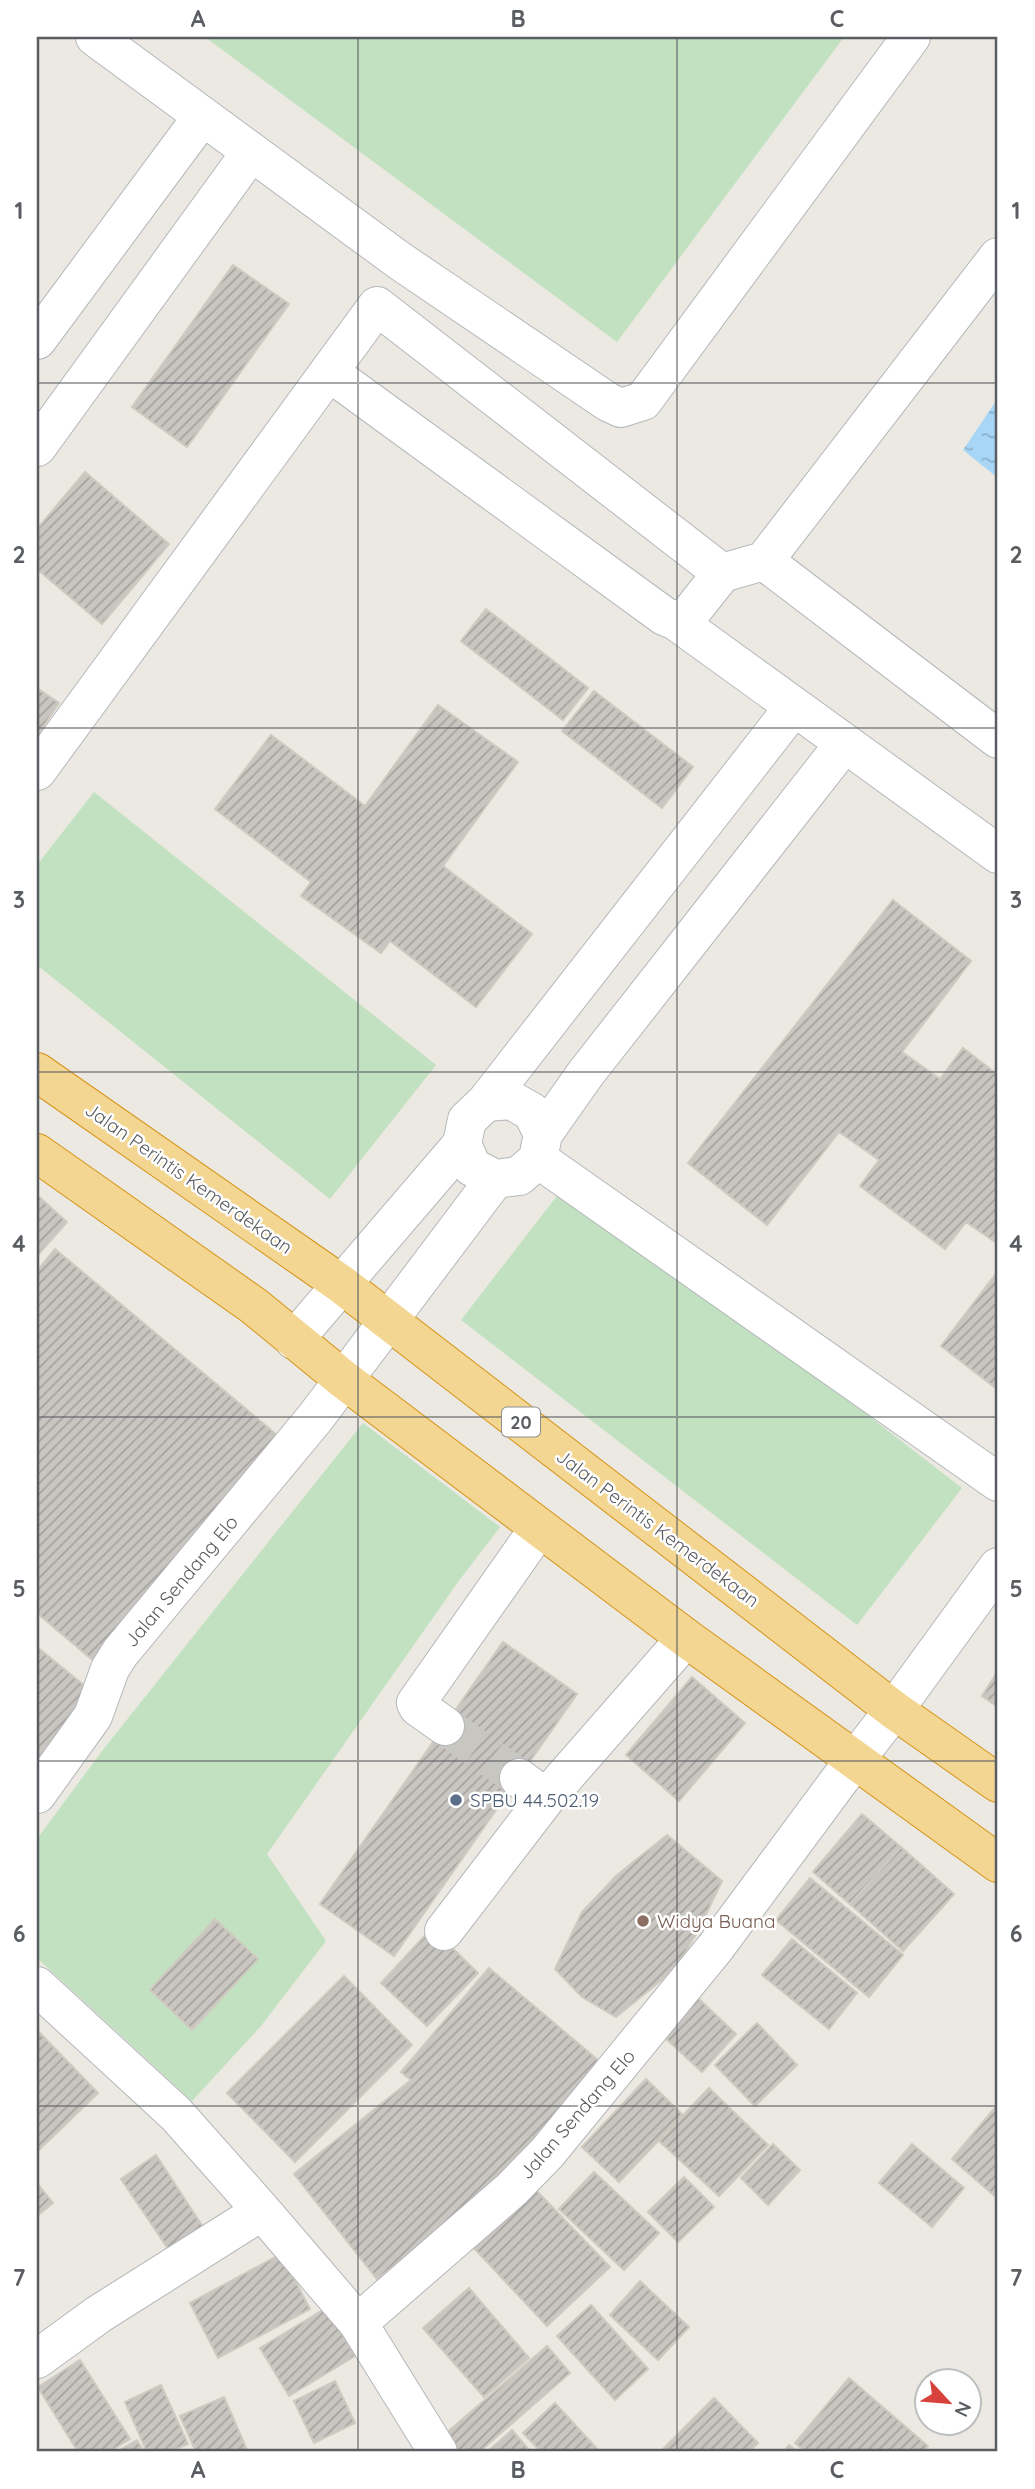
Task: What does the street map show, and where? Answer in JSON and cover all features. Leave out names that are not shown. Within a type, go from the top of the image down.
[{"type":"highway","name":"Jalan Perintis Kemerdekaan","points":[[37,1072],[341,1284],[894,1710],[998,1783]]},
{"type":"highway","points":[[37,1153],[254,1306],[343,1379],[685,1638],[998,1863]]},
{"type":"street","points":[[94,37],[400,261],[608,402],[621,408],[643,401],[911,37]]},
{"type":"street","points":[[37,340],[202,117]]},
{"type":"street","points":[[37,447],[251,152]]},
{"type":"street","points":[[676,621],[688,616],[722,573],[764,561],[998,257]]},
{"type":"street","points":[[37,772],[377,306],[400,261]]},
{"type":"street","points":[[377,306],[722,573]]},
{"type":"street","points":[[329,372],[664,616],[676,621],[998,854]]},
{"type":"street","points":[[764,561],[998,739]]},
{"type":"street","points":[[294,1340],[462,1144],[467,1120],[486,1102],[793,708]]},
{"type":"street","points":[[462,1144],[472,1167],[495,1179],[519,1176],[586,1073],[844,744]]},
{"type":"street","points":[[486,1102],[510,1100],[532,1112],[540,1146],[998,1482]]},
{"type":"street","points":[[343,1379],[495,1179]]},
{"type":"street","name":"Jalan Sendang Elo","points":[[37,1794],[89,1723],[110,1669],[120,1653],[315,1418],[343,1379]]},
{"type":"street","points":[[445,1726],[416,1703],[539,1528]]},
{"type":"street","points":[[855,1759],[998,1567]]},
{"type":"street","points":[[444,1931],[532,1788],[685,1638]]},
{"type":"street","name":"Jalan Sendang Elo","points":[[358,2323],[513,2189],[548,2153],[715,1948],[855,1759]]},
{"type":"street","points":[[37,1986],[176,2114],[262,2211],[358,2323],[438,2452]]},
{"type":"street","points":[[37,2359],[99,2314],[262,2211]]},
{"type":"green space","points":[[205,37],[844,37],[617,342]]},
{"type":"green space","points":[[94,792],[436,1065],[330,1199],[37,965],[37,865]]},
{"type":"green space","points":[[567,1183],[962,1488],[857,1625],[461,1320]]},
{"type":"green space","points":[[363,1423],[500,1527],[458,1582],[267,1854],[326,1941],[261,2026],[192,2101],[37,1958],[37,1839],[102,1751]]},
{"type":"water","points":[[998,398],[998,478],[963,450]]},
{"type":"building","points":[[233,265],[289,304],[187,447],[132,407]]},
{"type":"building","points":[[85,472],[169,544],[102,624],[37,569],[37,529]]},
{"type":"building","points":[[486,609],[588,688],[563,720],[461,641]]},
{"type":"building","points":[[37,688],[59,703],[37,736]]},
{"type":"building","points":[[594,691],[693,767],[662,808],[562,731]]},
{"type":"building","points":[[438,705],[518,762],[443,866],[532,934],[476,1007],[390,941],[381,953],[301,896],[311,882],[215,809],[271,735],[365,806]]},
{"type":"building","points":[[893,900],[971,961],[902,1052],[940,1079],[963,1048],[998,1075],[998,1244],[966,1222],[945,1249],[860,1186],[879,1160],[839,1132],[767,1225],[688,1163]]},
{"type":"building","points":[[37,1195],[67,1222],[37,1256]]},
{"type":"building","points":[[55,1249],[289,1445],[102,1668],[37,1613],[37,1271]]},
{"type":"building","points":[[998,1271],[998,1390],[941,1346]]},
{"type":"building","points":[[503,1642],[577,1694],[394,1956],[320,1904]]},
{"type":"building","points":[[37,1647],[91,1691],[37,1760]]},
{"type":"building","points":[[998,1671],[998,1707],[982,1696]]},
{"type":"building","points":[[692,1677],[745,1723],[679,1801],[626,1755]]},
{"type":"building","points":[[862,1814],[901,1847],[850,1904],[813,1872]]},
{"type":"building","points":[[667,1835],[722,1881],[698,1931],[675,1969],[616,2017],[582,1997],[555,1969],[582,1912],[616,1876]]},
{"type":"building","points":[[901,1847],[954,1894],[903,1951],[850,1904]]},
{"type":"building","points":[[810,1878],[903,1955],[869,1997],[776,1920]]},
{"type":"building","points":[[215,1919],[258,1959],[192,2030],[150,1990]]},
{"type":"building","points":[[432,1928],[478,1973],[427,2026],[381,1983]]},
{"type":"building","points":[[792,1939],[857,1993],[829,2029],[762,1975]]},
{"type":"building","points":[[489,1968],[611,2071],[516,2169],[377,2279],[294,2174],[411,2080],[401,2072]]},
{"type":"building","points":[[344,1976],[412,2045],[295,2162],[227,2093]]},
{"type":"building","points":[[698,1998],[736,2034],[702,2072],[663,2036]]},
{"type":"building","points":[[757,2023],[797,2065],[755,2106],[715,2065]]},
{"type":"building","points":[[37,2030],[98,2093],[37,2152]]},
{"type":"building","points":[[646,2079],[683,2115],[619,2182],[582,2147]]},
{"type":"building","points":[[709,2088],[768,2145],[719,2196],[659,2141]]},
{"type":"building","points":[[998,2104],[998,2199],[952,2159]]},
{"type":"building","points":[[773,2144],[800,2170],[768,2205],[741,2178]]},
{"type":"building","points":[[912,2144],[964,2188],[932,2227],[879,2183]]},
{"type":"building","points":[[156,2155],[205,2230],[171,2253],[121,2179]]},
{"type":"building","points":[[594,2172],[659,2233],[624,2270],[559,2209]]},
{"type":"building","points":[[684,2177],[714,2207],[678,2242],[648,2212]]},
{"type":"building","points":[[37,2183],[53,2203],[37,2216]]},
{"type":"building","points":[[532,2186],[610,2267],[547,2326],[471,2245]]},
{"type":"building","points":[[281,2254],[310,2309],[218,2358],[190,2303]]},
{"type":"building","points":[[640,2281],[689,2327],[658,2360],[610,2315]]},
{"type":"building","points":[[469,2288],[529,2358],[484,2397],[423,2328]]},
{"type":"building","points":[[591,2305],[648,2369],[615,2400],[557,2336]]},
{"type":"building","points":[[326,2308],[355,2356],[289,2396],[260,2348]]},
{"type":"building","points":[[547,2346],[570,2373],[479,2452],[459,2452],[444,2435]]},
{"type":"building","points":[[80,2360],[130,2439],[109,2452],[78,2452],[38,2387]]},
{"type":"building","points":[[849,2378],[912,2432],[912,2436],[916,2436],[928,2446],[923,2452],[806,2452],[795,2443]]},
{"type":"building","points":[[335,2381],[355,2423],[314,2443],[294,2401]]},
{"type":"building","points":[[161,2385],[188,2444],[169,2452],[147,2452],[125,2402]]},
{"type":"building","points":[[224,2397],[248,2452],[196,2452],[180,2416]]},
{"type":"building","points":[[714,2398],[758,2443],[749,2452],[660,2452]]},
{"type":"building","points":[[555,2403],[600,2452],[541,2452],[523,2433]]},
{"type":"building","points":[[512,2430],[531,2452],[487,2452]]},
{"type":"building","points":[[137,2440],[144,2452],[116,2452]]},
{"type":"building","points":[[789,2445],[798,2452],[783,2452]]},
{"type":"tunnel","points":[[445,1726],[519,1778]]},
{"type":"place","name":"SPBU 44.502.19","points":[[456,1800]]},
{"type":"place","name":"Widya Buana","points":[[643,1921]]}]
